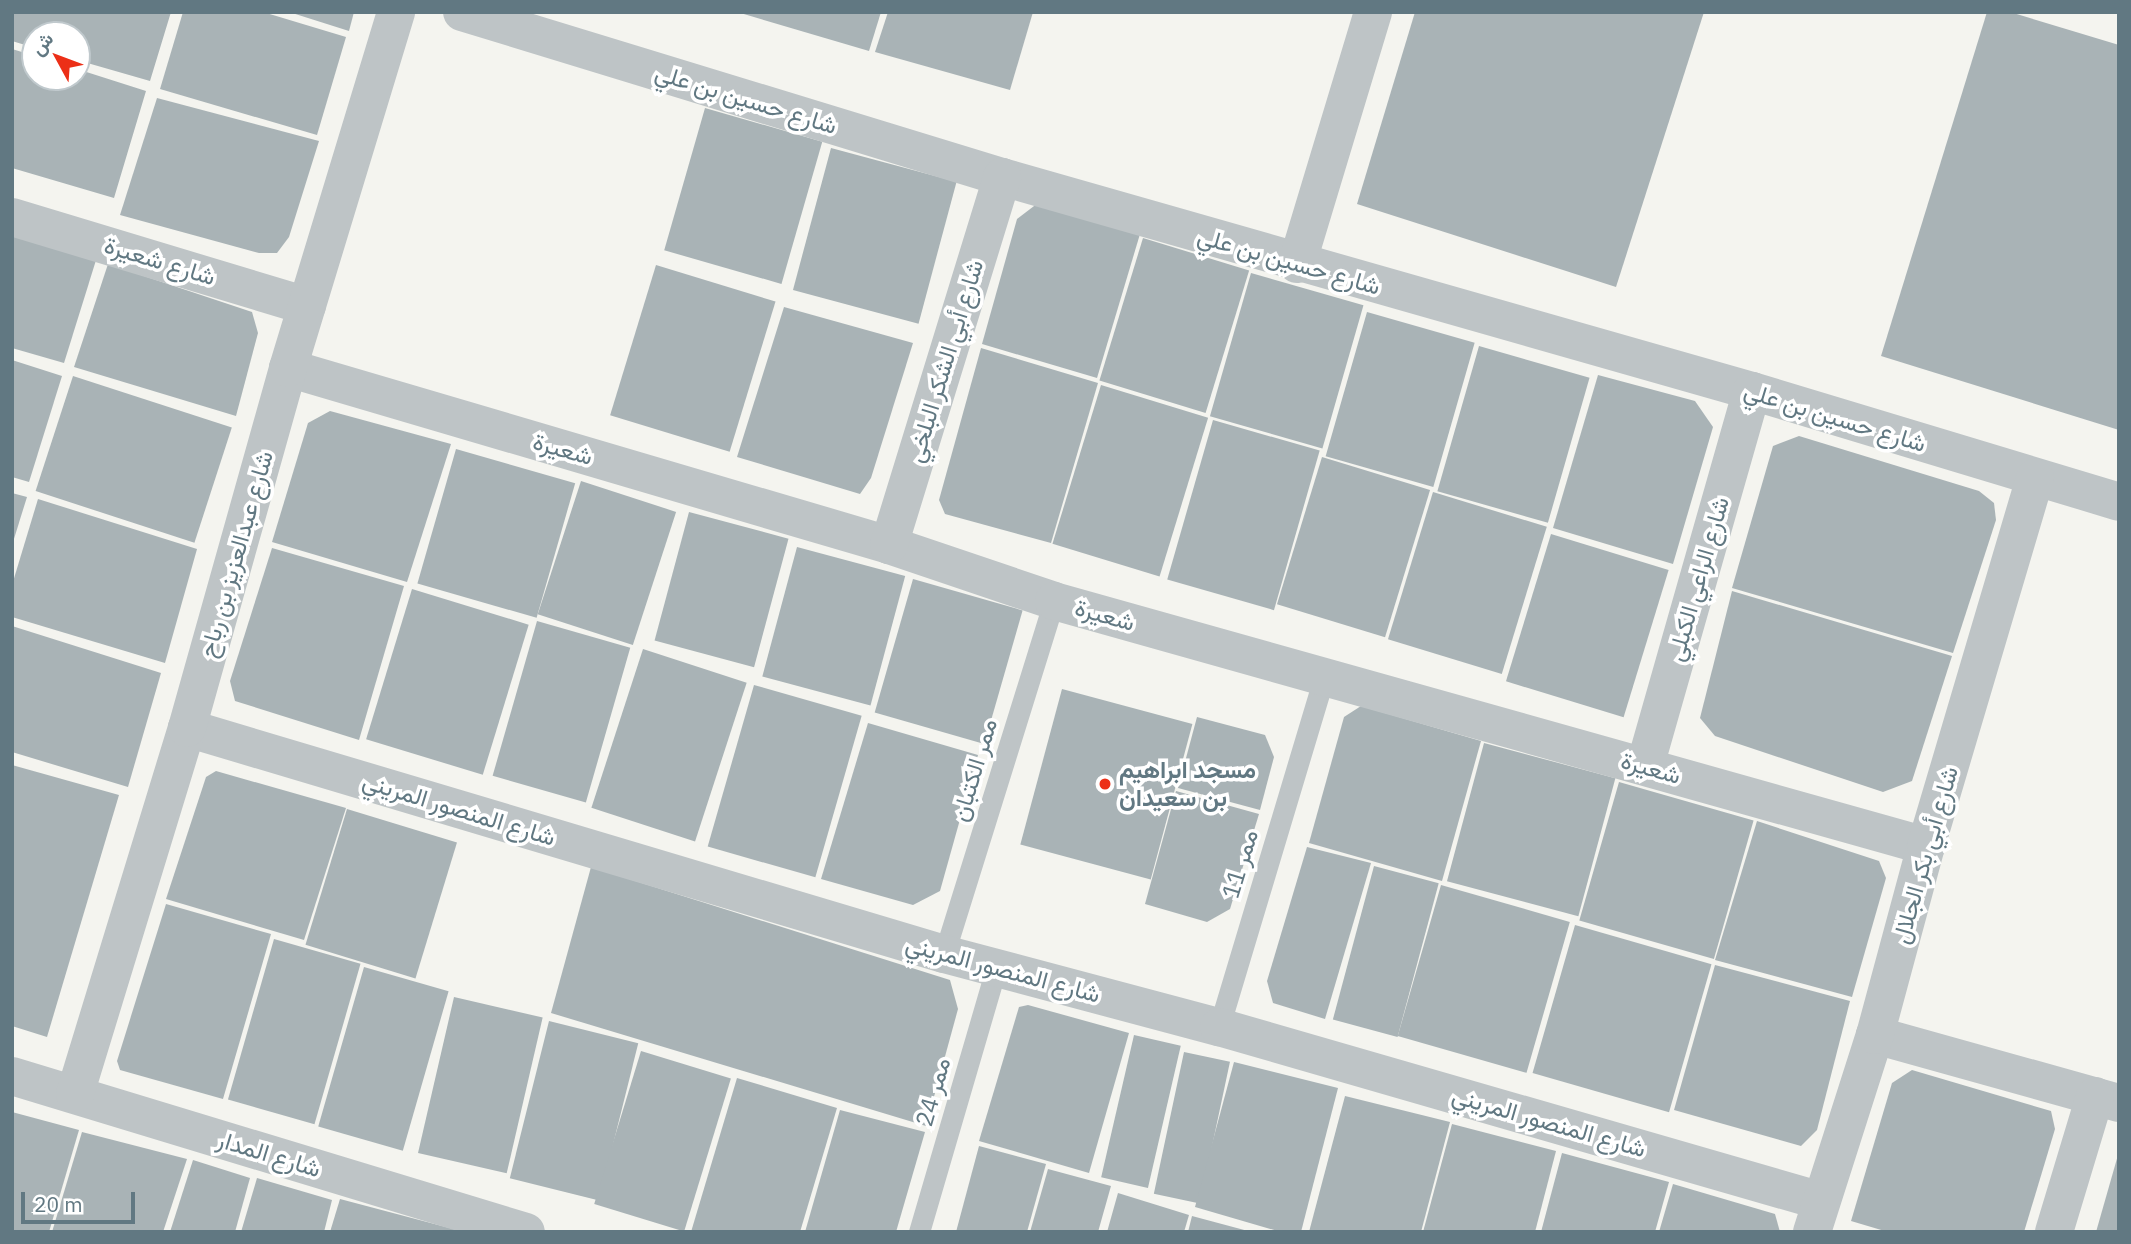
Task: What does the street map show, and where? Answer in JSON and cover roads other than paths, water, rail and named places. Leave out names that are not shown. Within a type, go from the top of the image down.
[{"type":"street","name":"شارع عبدالعزيز بن رباح","points":[[75,1094],[187,728],[288,368],[396,12]]},
{"type":"street","name":"شارع حسين بن علي","points":[[462,12],[1002,177],[1297,264],[1752,391],[2119,502]]},
{"type":"street","points":[[1297,264],[1373,12]]},
{"type":"street","name":"شارع أبي الشكر البلخي","points":[[889,544],[1002,177]]},
{"type":"street","name":"شارع شعيرة","points":[[12,217],[307,306]]},
{"type":"street","name":"شعيرة","points":[[288,368],[889,544],[1054,601],[1926,846]]},
{"type":"street","name":"شارع الراعي الكبلي","points":[[1645,766],[1752,391]]},
{"type":"street","name":"شارع أبي بكر الجلال","points":[[1817,1216],[1874,1035],[1926,846],[2035,478]]},
{"type":"street","name":"شارع المنصور المريني","points":[[187,728],[944,954],[1219,1027],[1817,1216]]},
{"type":"street","points":[[1874,1035],[2107,1099],[2054,1232]]},
{"type":"street","name":"شارع المدار","points":[[12,1076],[526,1232]]},
{"type":"lane","name":"ممر الكتبان","points":[[944,954],[1054,601]]},
{"type":"lane","name":"ممر 11","points":[[1219,1027],[1324,676]]},
{"type":"lane","name":"ممر 24","points":[[919,1232],[996,968]]},
{"type":"place","name":"مسجد ابراهيم بن سعيدان","points":[[1105,784]]}]
